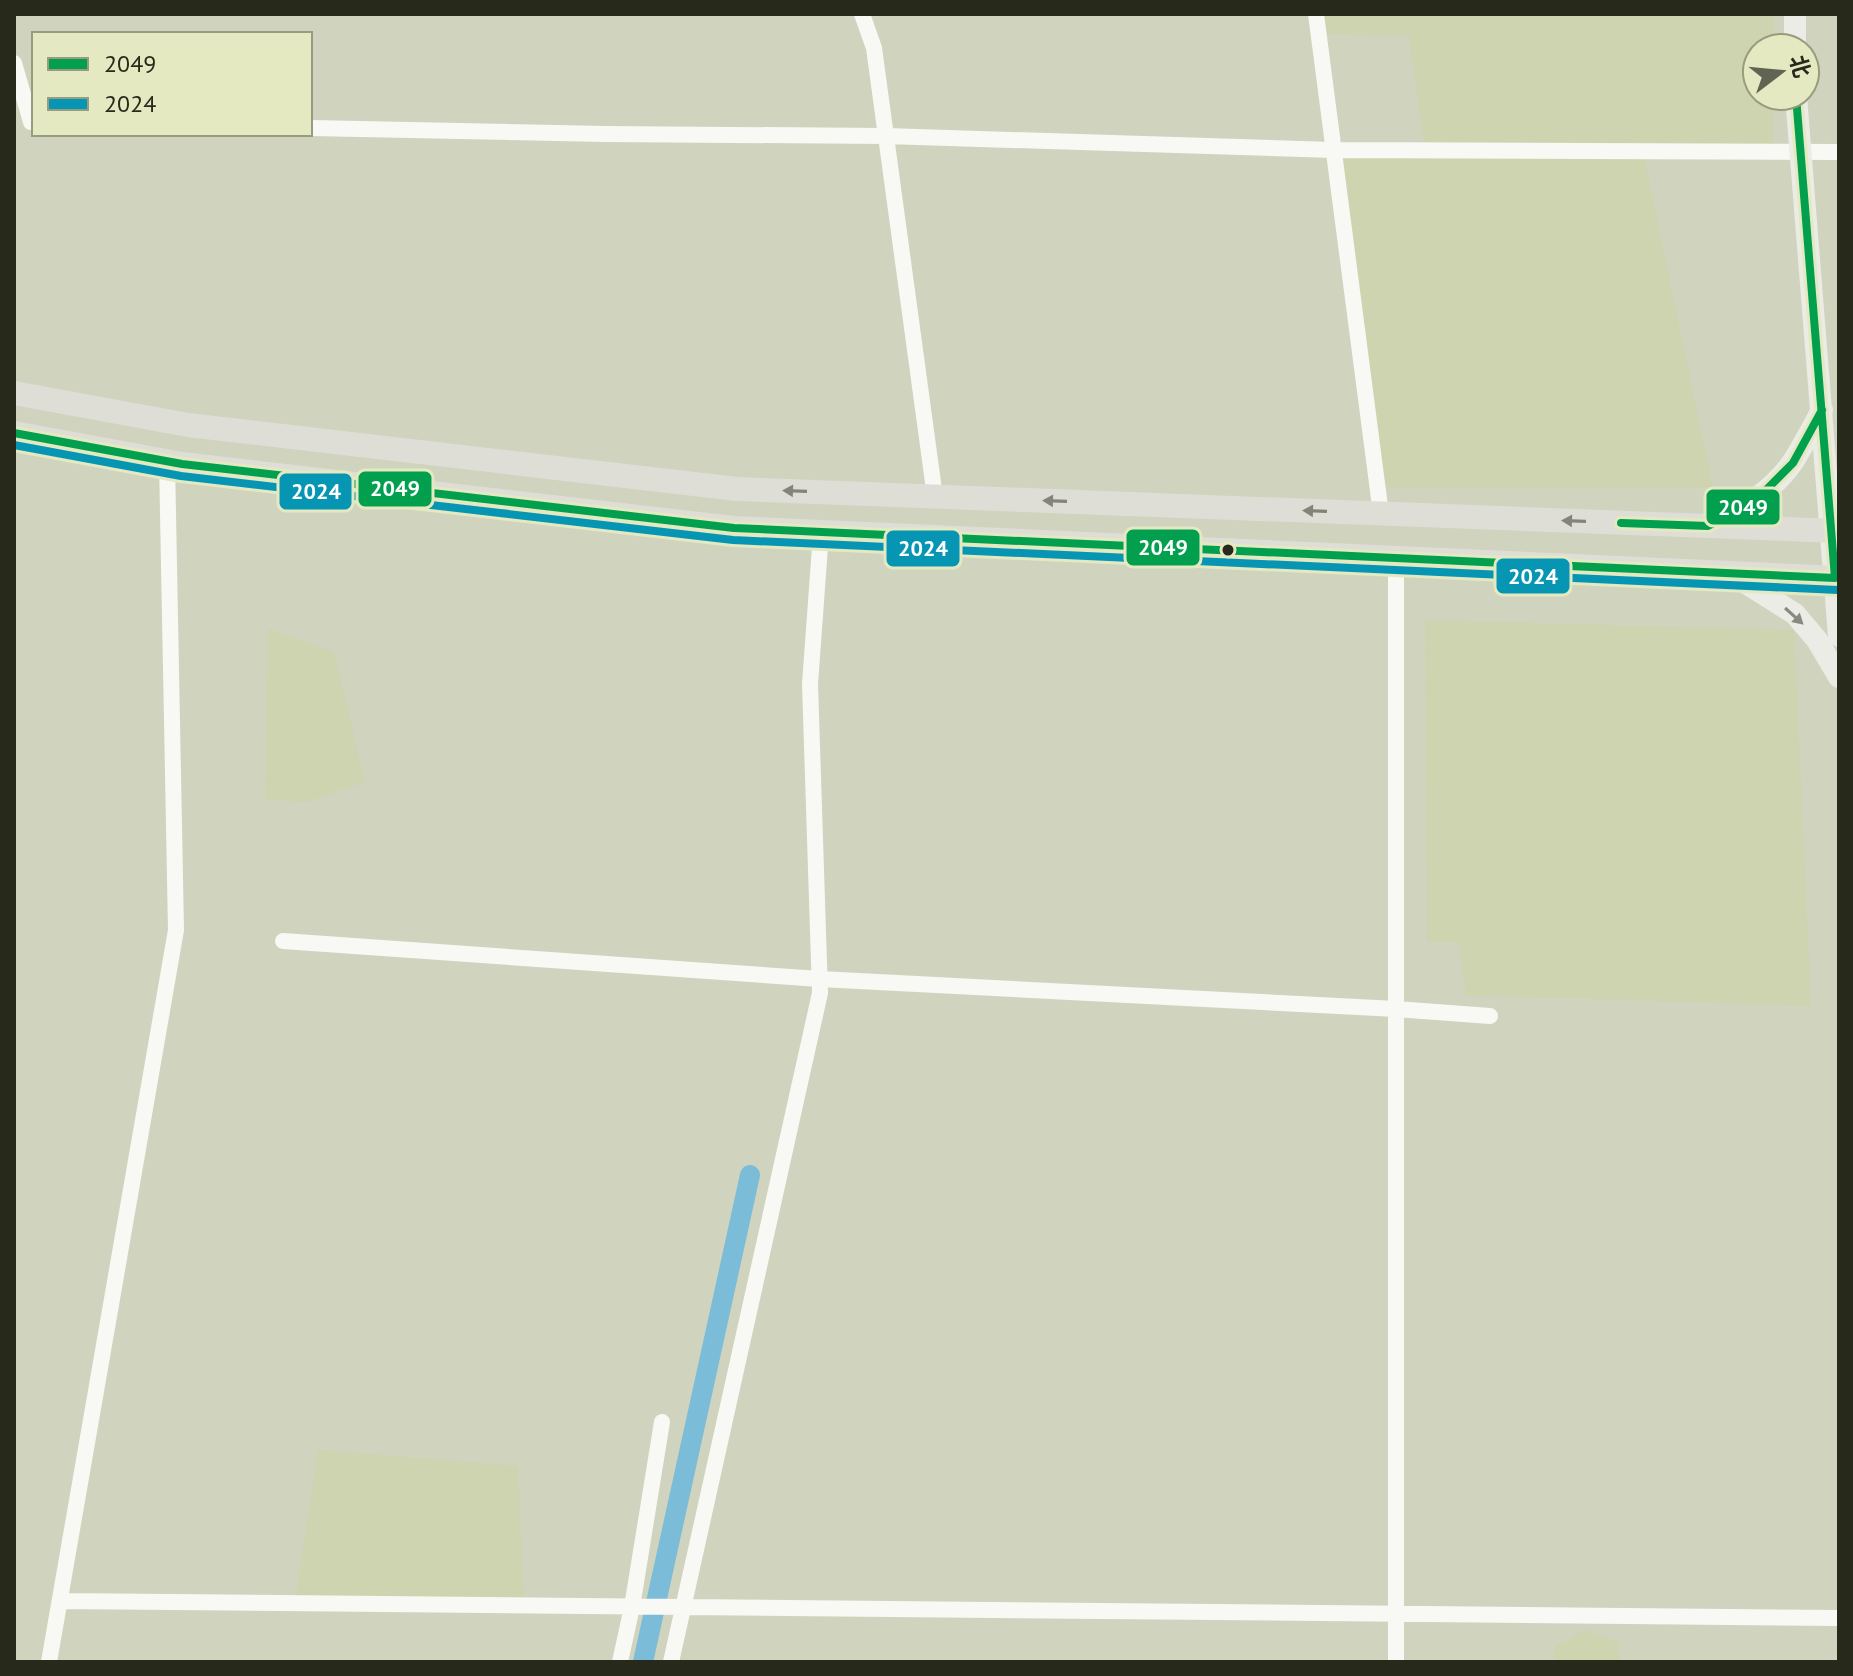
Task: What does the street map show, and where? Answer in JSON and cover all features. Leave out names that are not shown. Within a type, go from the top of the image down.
[{"type":"main road","points":[[1797,112],[1822,410],[1836,531],[1839,636]]},
{"type":"main road","points":[[14,393],[188,425],[737,489],[1836,531]]},
{"type":"main road","points":[[1822,410],[1839,436]]},
{"type":"main road","points":[[1708,526],[1738,511],[1766,490],[1793,463],[1822,410]]},
{"type":"main road","points":[[14,433],[167,461],[734,528],[1837,578]]},
{"type":"main road","points":[[1730,573],[1795,614],[1817,640],[1839,677]]},
{"type":"street","points":[[862,14],[874,48],[935,497]]},
{"type":"street","points":[[1316,14],[1381,514]]},
{"type":"street","points":[[14,63],[32,122]]},
{"type":"street","points":[[312,128],[886,136],[1333,150],[1839,152]]},
{"type":"street","points":[[49,1662],[176,930],[167,461]]},
{"type":"street","points":[[671,1662],[820,993],[810,684],[821,533]]},
{"type":"street","points":[[1396,558],[1396,1662]]},
{"type":"street","points":[[283,941],[820,979],[1490,1016]]},
{"type":"street","points":[[620,1662],[662,1422]]},
{"type":"street","points":[[60,1601],[1839,1618]]},
{"type":"shaded area","points":[[1316,14],[1774,14],[1773,32],[1741,32],[1741,112],[1773,112],[1773,151],[1643,152],[1713,488],[1378,487],[1333,150],[1425,150],[1409,36],[1318,34]]},
{"type":"shaded area","points":[[1425,620],[1794,630],[1811,1006],[1466,995],[1459,943],[1427,942]]},
{"type":"shaded area","points":[[268,629],[334,652],[365,782],[307,802],[265,799]]},
{"type":"shaded area","points":[[318,1450],[518,1466],[524,1606],[295,1603]]},
{"type":"shaded area","points":[[1585,1630],[1619,1642],[1619,1662],[1554,1662],[1554,1647]]},
{"type":"waterway","points":[[643,1662],[750,1175]]},
{"type":"transit line","name":"2049","points":[[14,433],[182,464],[734,528],[1835,578],[1797,112]]},
{"type":"transit line","name":"2049","points":[[1621,523],[1708,526],[1738,511],[1766,490],[1793,463],[1822,410]]},
{"type":"transit line","name":"2024","points":[[14,445],[181,476],[733,540],[1838,590]]}]
